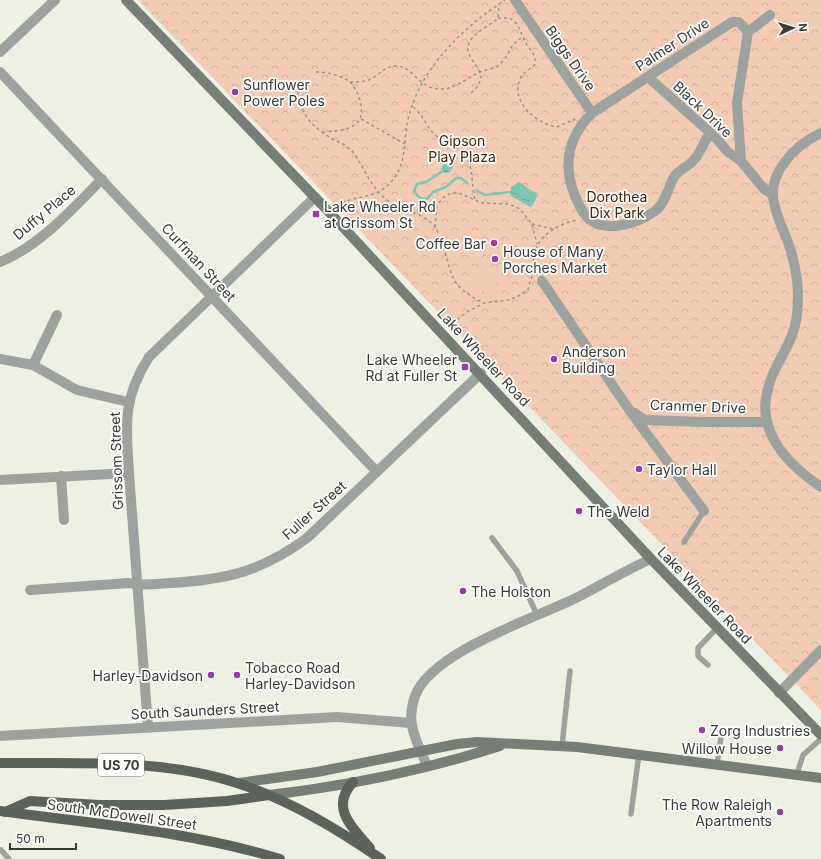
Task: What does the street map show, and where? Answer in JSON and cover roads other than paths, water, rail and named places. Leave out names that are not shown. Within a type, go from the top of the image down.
[{"type":"main road","name":"Lake Wheeler Road","points":[[126,0],[315,197],[481,374],[651,559],[821,735]]},
{"type":"main road","points":[[240,783],[317,772],[421,750],[470,743],[562,746],[638,754],[821,778]]},
{"type":"main road","points":[[3,811],[30,801],[100,805],[164,805],[227,801],[353,782],[461,759],[506,745]]},
{"type":"main road","name":"US 70","points":[[0,763],[130,765],[176,770],[240,783],[288,803],[329,825],[379,858]]},
{"type":"main road","points":[[353,782],[343,798],[343,813],[379,858]]},
{"type":"main road","name":"South McDowell Street","points":[[3,811],[165,833],[228,844],[280,859]]},
{"type":"street","points":[[0,52],[55,0]]},
{"type":"street","name":"Biggs Drive","points":[[515,0],[592,113],[611,100]]},
{"type":"street","points":[[741,161],[737,103],[748,32],[770,15]]},
{"type":"street","name":"Palmer Drive","points":[[611,100],[732,22],[739,22],[748,32]]},
{"type":"street","name":"Curfman Street","points":[[0,72],[213,296],[377,472]]},
{"type":"street","name":"Black Drive","points":[[648,77],[710,133],[728,152],[741,161],[764,189],[772,194]]},
{"type":"street","points":[[592,113],[584,121],[574,136],[568,159],[569,181],[587,218],[602,225],[620,226],[638,221],[657,210],[675,175],[693,161],[710,133]]},
{"type":"street","points":[[821,133],[803,142],[787,158],[776,176],[772,194],[774,208],[794,264],[798,295],[797,313],[792,336],[769,385],[766,408],[767,422],[775,441],[790,464],[821,487]]},
{"type":"street","name":"Duffy Place","points":[[0,262],[35,242],[63,218],[102,179]]},
{"type":"street","name":"Grissom Street","points":[[148,727],[126,433],[128,402],[140,371],[149,357],[315,197]]},
{"type":"street","points":[[542,281],[630,411],[704,511]]},
{"type":"street","points":[[33,366],[57,315]]},
{"type":"street","points":[[0,360],[33,366],[76,390],[128,402]]},
{"type":"street","name":"Fuller Street","points":[[30,590],[129,583],[137,585],[227,577],[262,565],[286,553],[307,538],[481,374]]},
{"type":"street","name":"Cranmer Drive","points":[[630,411],[645,420],[767,422]]},
{"type":"street","points":[[0,480],[129,473]]},
{"type":"street","points":[[61,476],[64,520]]},
{"type":"street","points":[[427,766],[411,723],[410,716],[415,696],[424,680],[432,671],[442,663],[465,650],[578,597],[630,568],[651,559]]},
{"type":"street","points":[[779,693],[821,650]]},
{"type":"street","name":"South Saunders Street","points":[[0,736],[337,717],[411,723]]},
{"type":"lane","points":[[684,542],[704,511]]},
{"type":"lane","points":[[492,538],[517,571],[537,615]]},
{"type":"lane","points":[[708,664],[698,656],[698,648],[717,628]]},
{"type":"lane","points":[[562,746],[570,671]]},
{"type":"lane","points":[[717,765],[721,737]]},
{"type":"lane","points":[[797,774],[803,755],[821,739]]},
{"type":"lane","points":[[631,814],[638,754]]},
{"type":"lane","points":[[1,850],[9,859]]},
{"type":"water","points":[[446,160],[454,165],[450,172],[444,173],[441,169]]},
{"type":"water","points":[[519,182],[538,195],[533,205],[530,207],[510,195],[511,187]]},
{"type":"waterway","points":[[441,172],[428,181],[417,184],[414,191],[418,196],[427,199],[433,192],[446,187],[456,178],[461,178],[467,183]]},
{"type":"waterway","points":[[476,190],[485,195],[510,192]]},
{"type":"place","name":"Sunflower Power Poles","points":[[235,92]]},
{"type":"place","name":"Lake Wheeler Rd at Grissom St","points":[[316,214]]},
{"type":"place","name":"Coffee Bar","points":[[494,243]]},
{"type":"place","name":"House of Many Porches Market","points":[[495,259]]},
{"type":"place","name":"Anderson Building","points":[[554,359]]},
{"type":"place","name":"Lake Wheeler Rd at Fuller St","points":[[465,367]]},
{"type":"place","name":"Taylor Hall","points":[[639,469]]},
{"type":"place","name":"The Weld","points":[[579,511]]},
{"type":"place","name":"The Holston","points":[[463,591]]},
{"type":"place","name":"Harley-Davidson","points":[[211,675]]},
{"type":"place","name":"Tobacco Road Harley-Davidson","points":[[237,675]]},
{"type":"place","name":"Zorg Industries","points":[[702,730]]},
{"type":"place","name":"Willow House","points":[[780,748]]},
{"type":"place","name":"The Row Raleigh Apartments","points":[[780,812]]},
{"type":"park label","name":"Gipson Play Plaza","points":[[462,148]]},
{"type":"park label","name":"Dorothea Dix Park","points":[[617,204]]}]
